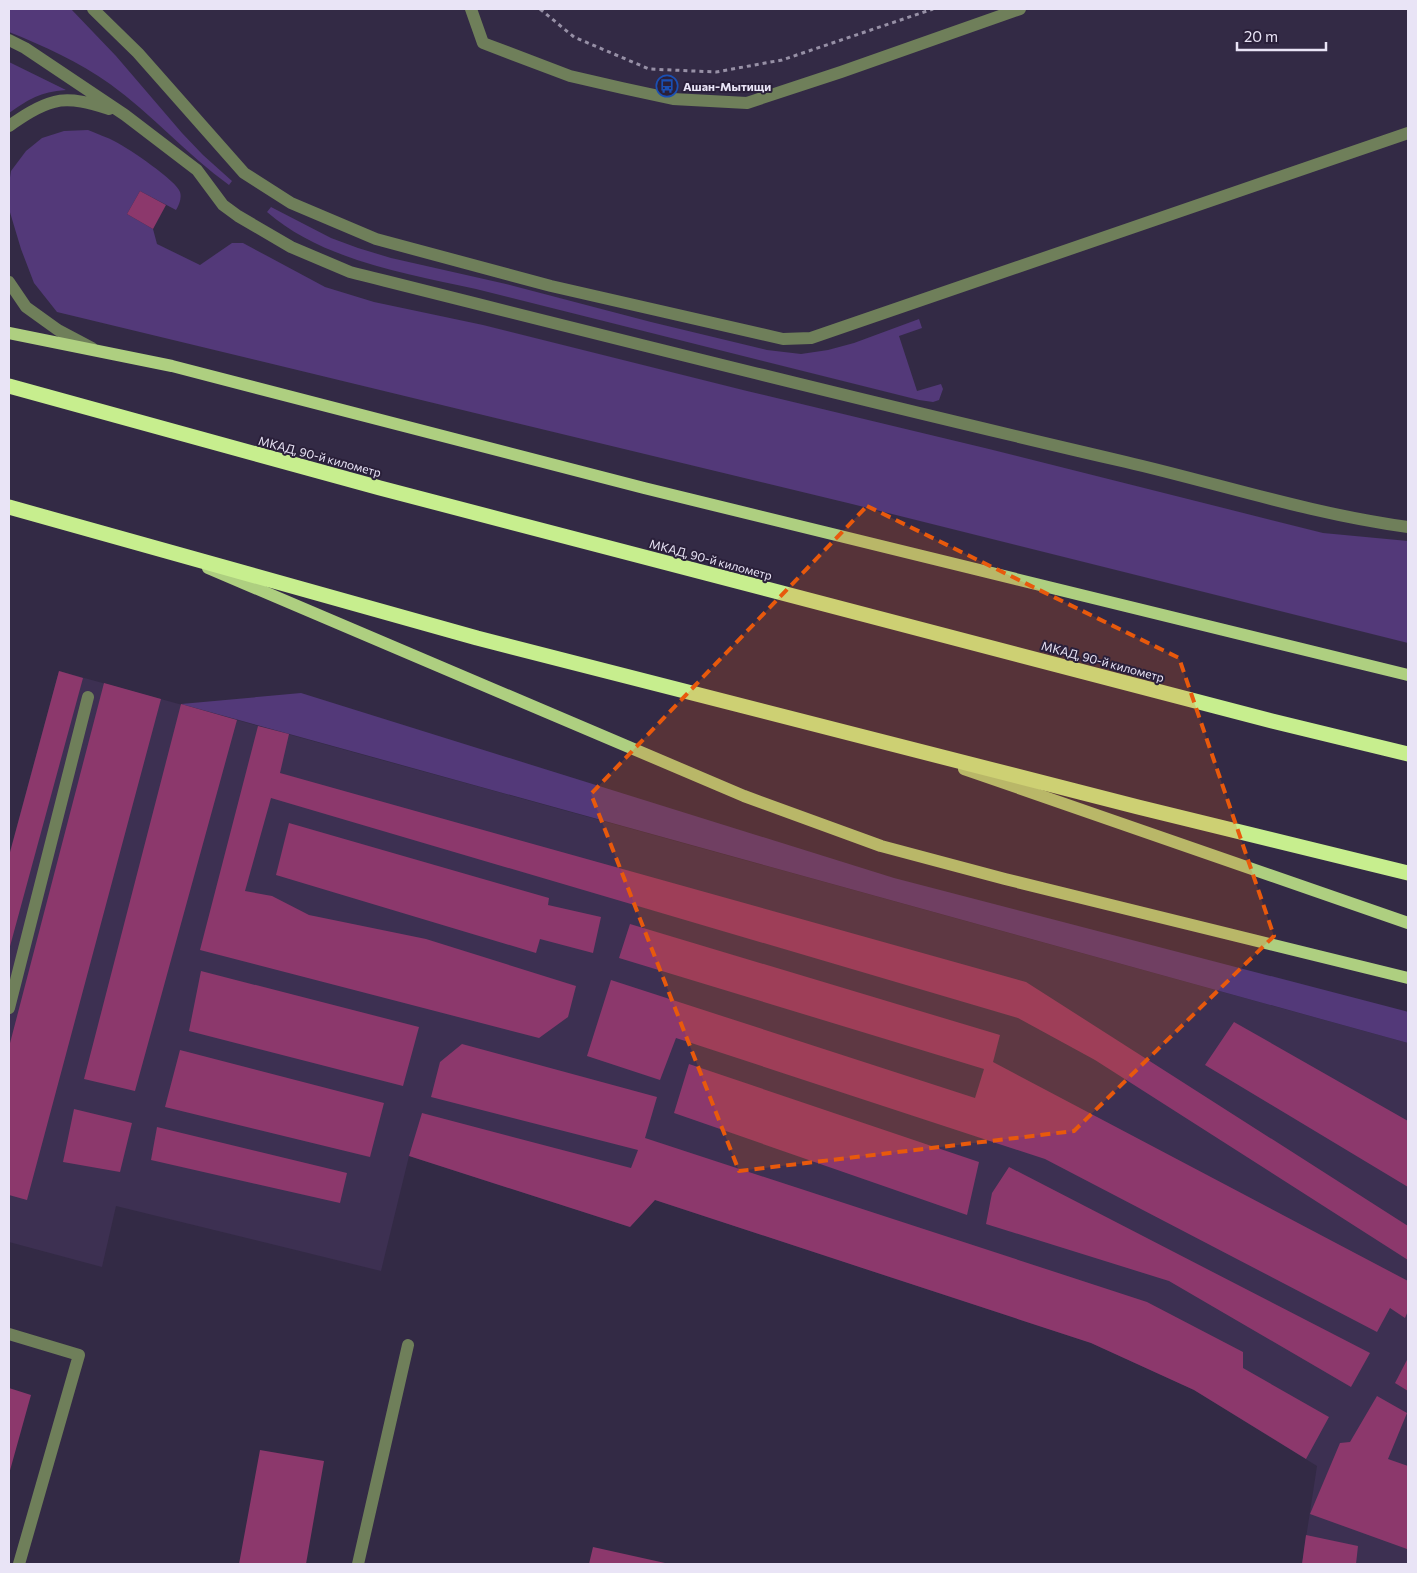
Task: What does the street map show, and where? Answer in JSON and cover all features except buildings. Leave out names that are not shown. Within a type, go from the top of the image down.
[{"type":"highway","name":"МКАД, 90-й километр","points":[[9,386],[389,491],[1408,754]]},
{"type":"highway","points":[[9,507],[477,638],[1148,810],[1408,873]]},
{"type":"main road","points":[[9,333],[172,366],[644,488],[1408,675]]},
{"type":"main road","points":[[169,552],[744,796],[881,846],[1005,879],[1408,978]]},
{"type":"main road","points":[[893,744],[1408,923]]},
{"type":"street","points":[[93,9],[138,54],[244,173],[290,203],[376,239],[551,286],[783,339],[811,338],[1408,133]]},
{"type":"street","points":[[471,9],[483,43],[552,70],[570,76],[673,99],[747,103],[842,72],[1020,9]]},
{"type":"street","points":[[9,40],[25,48],[125,115],[197,170],[223,205],[238,216],[291,247],[350,272],[977,428],[1137,465],[1296,506],[1408,528]]},
{"type":"street","points":[[9,126],[26,114],[55,101],[87,102],[125,115]]},
{"type":"street","points":[[9,282],[26,307],[58,330],[97,350]]},
{"type":"street","points":[[9,1008],[88,696]]},
{"type":"street","points":[[9,1334],[79,1355],[19,1564]]},
{"type":"street","points":[[358,1564],[408,1346]]},
{"type":"path","points":[[540,9],[574,37],[649,69],[716,72],[782,60],[933,9]]},
{"type":"highlighted area","points":[[867,506],[1179,658],[1274,936],[1074,1131],[739,1171],[591,794]]},
{"type":"shaded area","points":[[9,9],[71,9],[116,56],[182,133],[232,181],[229,185],[110,84],[61,55],[9,32]]},
{"type":"shaded area","points":[[9,62],[66,90],[49,92],[35,97],[9,113]]},
{"type":"shaded area","points":[[88,130],[113,140],[131,151],[162,173],[177,187],[181,197],[176,210],[140,191],[127,214],[153,229],[157,244],[200,265],[232,243],[243,243],[325,287],[374,302],[483,325],[1323,533],[1408,541],[1408,643],[852,504],[57,312],[34,283],[21,249],[9,209],[11,171],[26,151],[42,138],[64,131]]},
{"type":"shaded area","points":[[271,207],[331,238],[391,258],[506,284],[767,350],[801,354],[828,350],[854,343],[919,319],[922,328],[899,336],[917,391],[941,384],[943,389],[939,400],[933,402],[919,400],[476,289],[394,271],[339,254],[313,242],[267,212]]},
{"type":"shaded area","points":[[59,671],[1408,1043],[1408,1564],[1302,1564],[1317,1466],[1194,1390],[1091,1343],[655,1200],[630,1227],[409,1156],[381,1271],[116,1206],[102,1267],[9,1242],[9,855]]},
{"type":"shaded area","points":[[301,693],[894,878],[1405,1011],[1408,1012],[1408,1043],[181,704]]},
{"type":"place","name":"Ашан-Мытищи","points":[[667,86]]}]
